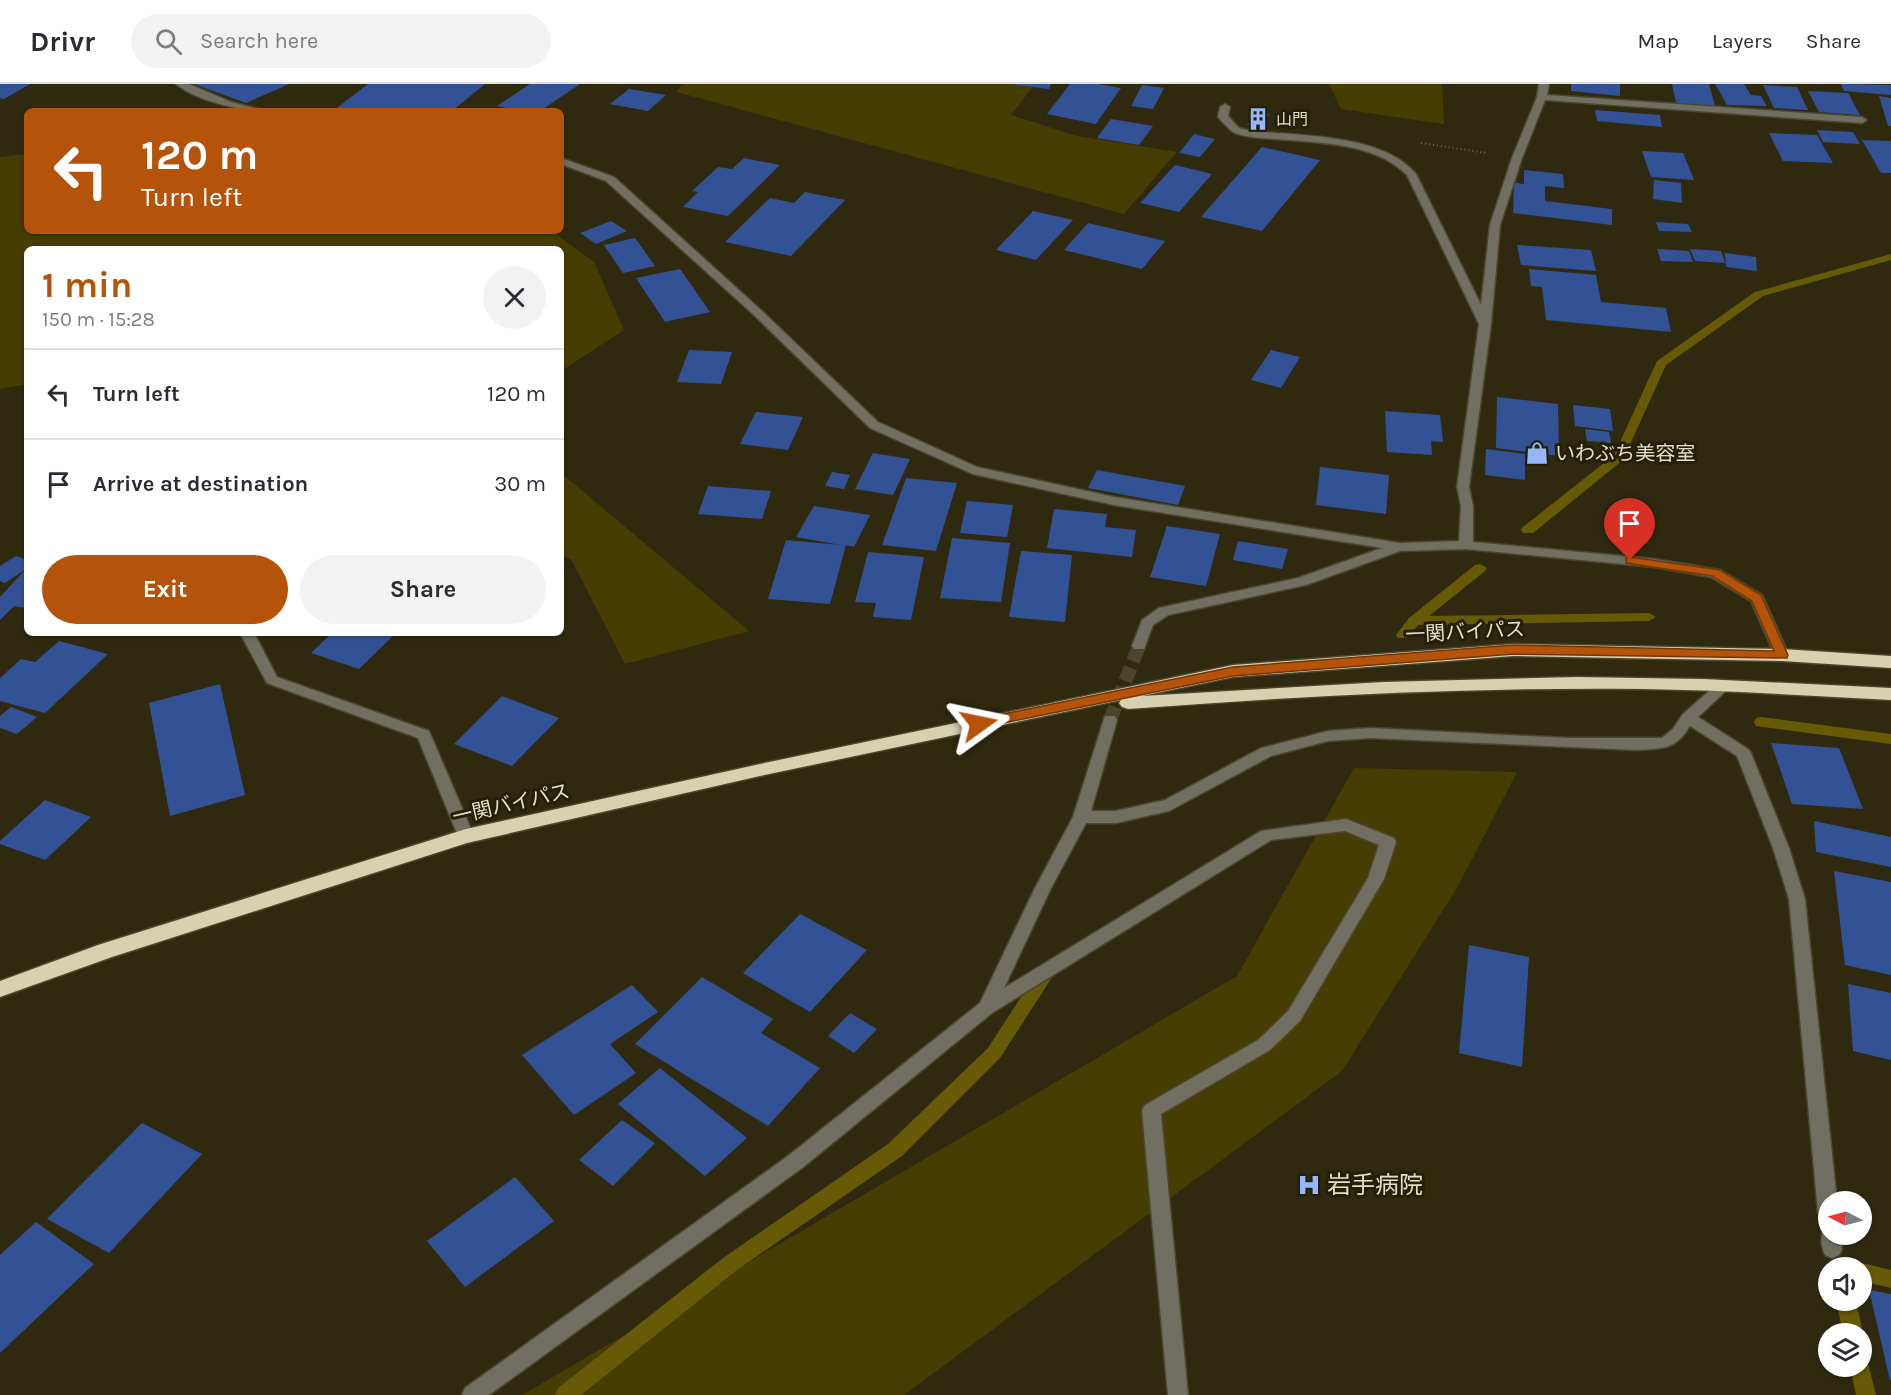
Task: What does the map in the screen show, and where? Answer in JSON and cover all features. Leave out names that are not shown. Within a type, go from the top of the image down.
[{"type":"highway","name":"一関バイパス","points":[[0,989],[105,951],[466,836],[760,770],[1233,671],[1514,650],[1782,655],[1891,662]]},
{"type":"highway","name":"一関バイパス","points":[[1045,710],[1248,693],[1414,686],[1642,683],[1891,694]]},
{"type":"street","points":[[181,84],[228,104],[247,108]]},
{"type":"street","points":[[1466,545],[1467,506],[1463,487],[1485,324],[1495,225],[1520,150],[1542,97],[1544,84]]},
{"type":"street","points":[[1542,97],[1862,120]]},
{"type":"street","points":[[1225,107],[1223,117],[1236,130],[1263,136],[1346,144],[1374,151],[1402,165],[1412,174],[1485,324]]},
{"type":"street","points":[[564,162],[610,179],[758,313],[874,425],[963,466],[1114,501],[1400,547],[1466,545],[1654,563],[1715,573],[1757,598],[1782,655]]},
{"type":"street","points":[[1139,646],[1147,623],[1164,611],[1301,582],[1400,547]]},
{"type":"street","points":[[249,636],[272,680],[424,735],[466,836]]},
{"type":"street","points":[[1081,817],[1116,817],[1169,805],[1266,752],[1328,736],[1370,733],[1638,745],[1665,743],[1678,733],[1688,718],[1723,686]]},
{"type":"street","points":[[1688,718],[1743,753],[1781,848],[1797,899],[1826,1191]]},
{"type":"street","points":[[986,1008],[1043,888],[1081,817],[1110,720]]},
{"type":"street","points":[[472,1395],[795,1162],[986,1008],[1267,834],[1346,825],[1389,842],[1376,879],[1294,1016],[1264,1045],[1151,1110],[1178,1395]]},
{"type":"shaded area","points":[[682,84],[1035,84],[1011,115],[1077,136],[1177,152],[1124,214],[677,92]]},
{"type":"shaded area","points":[[1329,84],[1442,84],[1444,124],[1341,109]]},
{"type":"shaded area","points":[[24,154],[24,234],[556,234],[594,262],[624,330],[564,369],[564,246],[24,246],[24,385],[0,389],[0,157]]},
{"type":"shaded area","points":[[564,476],[749,631],[625,664],[571,559],[564,556]]},
{"type":"shaded area","points":[[1354,768],[1517,772],[1457,888],[1342,1071],[904,1395],[522,1395],[1237,976]]},
{"type":"building","points":[[0,84],[30,84],[4,99],[0,98]]},
{"type":"building","points":[[194,84],[289,84],[246,103]]},
{"type":"building","points":[[368,84],[485,84],[456,108],[337,108]]},
{"type":"building","points":[[530,84],[580,84],[544,108],[497,106]]},
{"type":"building","points":[[1011,84],[1051,84],[1049,89]]},
{"type":"building","points":[[1070,84],[1098,84],[1121,88],[1096,124],[1047,114]]},
{"type":"building","points":[[1571,84],[1620,84],[1620,96],[1571,91]]},
{"type":"building","points":[[1672,84],[1709,84],[1715,106],[1676,103]]},
{"type":"building","points":[[1715,84],[1744,84],[1751,95],[1761,96],[1767,106],[1727,105]]},
{"type":"building","points":[[1841,84],[1891,85],[1891,95],[1844,91]]},
{"type":"building","points":[[1142,85],[1164,88],[1153,109],[1131,106]]},
{"type":"building","points":[[1763,85],[1797,87],[1808,110],[1774,108]]},
{"type":"building","points":[[629,89],[666,95],[648,111],[610,104]]},
{"type":"building","points":[[1808,91],[1848,93],[1860,115],[1819,112]]},
{"type":"building","points":[[1879,96],[1891,98],[1891,126],[1888,126]]},
{"type":"building","points":[[1595,110],[1660,115],[1662,127],[1597,121]]},
{"type":"building","name":"山門","points":[[1254,112],[1269,114],[1262,127],[1247,125]]},
{"type":"building","points":[[1111,119],[1153,126],[1139,145],[1097,138]]},
{"type":"building","points":[[1817,130],[1853,132],[1860,144],[1823,142]]},
{"type":"building","points":[[1769,133],[1817,135],[1833,163],[1783,161]]},
{"type":"building","points":[[1194,134],[1215,139],[1200,157],[1179,153]]},
{"type":"building","points":[[1862,140],[1891,141],[1891,173],[1881,173]]},
{"type":"building","points":[[1262,147],[1320,160],[1262,231],[1201,217]]},
{"type":"building","points":[[1642,151],[1683,153],[1694,180],[1651,177]]},
{"type":"building","points":[[744,158],[780,165],[728,216],[683,207],[698,192],[692,191],[718,167],[732,169]]},
{"type":"building","points":[[1175,165],[1212,174],[1179,212],[1140,203]]},
{"type":"building","points":[[1524,170],[1563,174],[1564,188],[1545,186],[1545,201],[1612,209],[1612,225],[1513,213],[1514,183],[1524,184]]},
{"type":"building","points":[[1654,180],[1681,183],[1682,203],[1653,199]]},
{"type":"building","points":[[805,192],[845,200],[791,256],[725,242],[770,198],[794,203]]},
{"type":"building","points":[[1033,211],[1073,220],[1036,260],[996,250]]},
{"type":"building","points":[[611,221],[627,231],[596,244],[580,233]]},
{"type":"building","points":[[1656,222],[1688,224],[1692,232],[1659,231]]},
{"type":"building","points":[[1088,223],[1165,241],[1142,269],[1064,250]]},
{"type":"building","points":[[635,238],[655,266],[623,273],[604,245]]},
{"type":"building","points":[[1517,245],[1591,250],[1596,271],[1521,265]]},
{"type":"building","points":[[1657,249],[1689,251],[1693,262],[1661,261]]},
{"type":"building","points":[[1690,249],[1721,251],[1725,263],[1695,261]]},
{"type":"building","points":[[1725,253],[1756,257],[1757,271],[1726,267]]},
{"type":"building","points":[[680,269],[710,312],[665,322],[636,278]]},
{"type":"building","points":[[1529,269],[1596,275],[1601,302],[1666,308],[1671,332],[1546,320],[1542,287],[1531,286]]},
{"type":"building","points":[[689,350],[732,352],[721,384],[677,382]]},
{"type":"building","points":[[1271,350],[1300,357],[1281,388],[1251,380]]},
{"type":"building","points":[[1497,397],[1558,404],[1559,456],[1496,448]]},
{"type":"building","points":[[1573,405],[1610,409],[1613,431],[1575,426]]},
{"type":"building","points":[[1385,411],[1440,415],[1443,442],[1431,441],[1432,455],[1387,452]]},
{"type":"building","points":[[756,412],[803,417],[788,450],[740,444]]},
{"type":"building","points":[[1585,429],[1609,432],[1611,443],[1587,441]]},
{"type":"building","points":[[1486,449],[1525,454],[1525,480],[1485,475]]},
{"type":"building","points":[[873,453],[910,459],[893,495],[855,489]]},
{"type":"building","points":[[1320,467],[1389,475],[1386,514],[1316,505]]},
{"type":"building","points":[[1097,470],[1185,486],[1178,505],[1088,488]]},
{"type":"building","points":[[832,472],[850,475],[844,489],[825,486]]},
{"type":"building","points":[[906,478],[957,483],[936,551],[882,545]]},
{"type":"building","points":[[708,486],[771,491],[762,519],[698,514]]},
{"type":"building","points":[[967,501],[1013,505],[1007,537],[960,533]]},
{"type":"building","points":[[814,506],[870,515],[854,547],[846,545],[830,604],[768,599],[786,540],[841,545],[796,537]]},
{"type":"building","points":[[1054,509],[1107,514],[1105,527],[1136,530],[1132,557],[1047,548]]},
{"type":"building","points":[[1167,526],[1220,534],[1206,586],[1150,577]]},
{"type":"building","points":[[952,538],[1010,543],[1001,602],[940,598]]},
{"type":"building","points":[[1238,541],[1288,549],[1282,569],[1233,560]]},
{"type":"building","points":[[1021,551],[1072,555],[1065,622],[1009,617]]},
{"type":"building","points":[[868,552],[924,557],[911,620],[873,617],[876,603],[855,602]]},
{"type":"building","points":[[16,556],[24,559],[24,570],[5,583],[0,581],[0,566]]},
{"type":"building","points":[[24,571],[24,608],[14,606],[0,620],[0,597]]},
{"type":"building","points":[[329,636],[393,636],[359,669],[311,653]]},
{"type":"building","points":[[59,641],[108,654],[45,713],[0,701],[0,678],[21,659],[35,662]]},
{"type":"building","points":[[220,684],[245,795],[170,816],[149,703]]},
{"type":"building","points":[[502,696],[559,718],[512,766],[454,744]]},
{"type":"building","points":[[11,707],[37,717],[17,734],[0,728],[0,716]]},
{"type":"building","points":[[1771,743],[1839,748],[1863,809],[1792,804]]},
{"type":"building","points":[[45,800],[91,817],[45,860],[0,844],[0,841]]},
{"type":"building","points":[[1814,821],[1891,837],[1891,867],[1816,852]]},
{"type":"building","points":[[1834,871],[1891,882],[1891,975],[1845,965]]},
{"type":"building","points":[[800,914],[867,950],[810,1012],[743,973]]},
{"type":"building","points":[[1469,945],[1529,957],[1522,1067],[1459,1053]]},
{"type":"building","points":[[702,977],[773,1019],[761,1033],[820,1068],[768,1126],[635,1044]]},
{"type":"building","points":[[1848,984],[1891,993],[1891,1060],[1853,1051]]},
{"type":"building","points":[[632,985],[658,1012],[610,1044],[636,1073],[574,1115],[522,1055]]},
{"type":"building","points":[[850,1013],[877,1029],[854,1053],[828,1036]]},
{"type":"building","points":[[660,1068],[747,1138],[705,1176],[618,1104]]},
{"type":"building","points":[[622,1120],[655,1143],[613,1186],[579,1160]]},
{"type":"building","points":[[142,1123],[202,1154],[109,1253],[47,1219]]},
{"type":"building","points":[[515,1177],[554,1221],[465,1287],[427,1241]]},
{"type":"building","points":[[36,1222],[94,1264],[0,1353],[0,1255]]},
{"type":"building","points":[[1872,1291],[1891,1294],[1890,1380],[1872,1303]]},
{"type":"waterway","points":[[1528,530],[1619,457],[1661,363],[1759,294],[1891,257]]},
{"type":"waterway","points":[[1414,621],[1480,568]]},
{"type":"waterway","points":[[1414,621],[1649,617]]},
{"type":"waterway","points":[[1403,635],[1414,621]]},
{"type":"waterway","points":[[1761,722],[1891,739]]},
{"type":"waterway","points":[[565,1395],[730,1264],[895,1150],[994,1053],[1049,968]]},
{"type":"waterway","points":[[1872,1274],[1891,1279]]},
{"type":"waterway","points":[[1848,1311],[1851,1323]]},
{"type":"waterway","points":[[1862,1377],[1866,1395]]},
{"type":"tunnel","points":[[1110,720],[1139,646]]},
{"type":"place","name":"山門","points":[[1258,119]]},
{"type":"place","name":"いわぶち美容室","points":[[1537,453]]},
{"type":"place","name":"岩手病院","points":[[1309,1185]]},
{"type":"route","points":[[979,724],[1233,671],[1514,650],[1782,655],[1757,598],[1715,573],[1630,560]]}]
